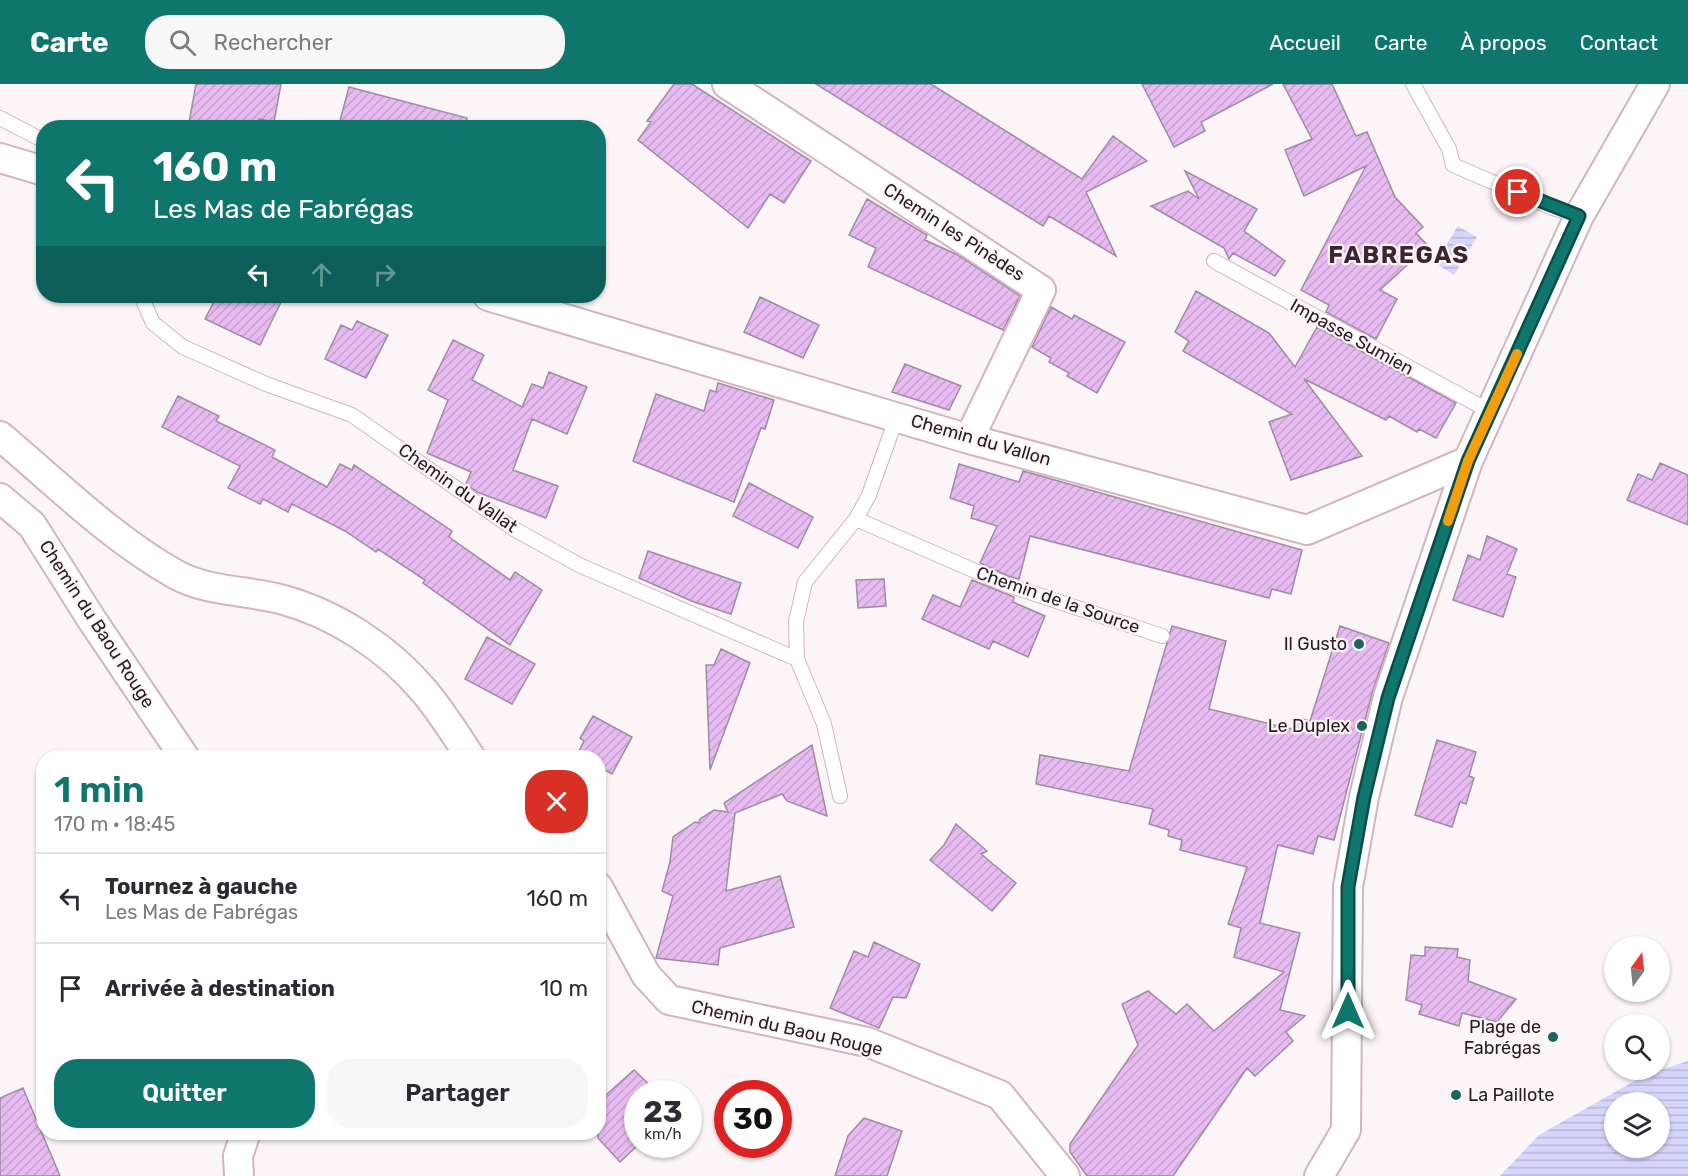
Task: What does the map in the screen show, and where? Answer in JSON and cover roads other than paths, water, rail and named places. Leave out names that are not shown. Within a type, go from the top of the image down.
[{"type":"street","name":"Chemin les Pinèdes","points":[[727,84],[1041,290],[969,439]]},
{"type":"street","points":[[1319,1176],[1346,1130],[1348,887],[1364,797],[1388,698],[1468,461],[1579,216],[1655,84]]},
{"type":"street","points":[[0,158],[36,169]]},
{"type":"street","name":"Chemin du Vallon","points":[[512,303],[969,439],[1307,530],[1468,461]]},
{"type":"street","points":[[0,436],[132,547],[177,575],[218,589],[280,599],[323,614],[372,643],[423,690],[465,750]]},
{"type":"street","name":"Chemin du Baou Rouge","points":[[0,498],[32,525],[92,620],[180,750]]},
{"type":"street","name":"Chemin du Baou Rouge","points":[[606,901],[646,975],[669,1000],[867,1042],[1000,1095],[1065,1176]]},
{"type":"street","points":[[239,1176],[238,1156],[243,1140]]},
{"type":"lane","points":[[1413,84],[1449,149],[1453,165],[1550,207],[1579,216]]},
{"type":"lane","points":[[0,118],[36,137]]},
{"type":"lane","name":"Impasse Sumien","points":[[1214,261],[1491,412]]},
{"type":"lane","name":"Chemin du Vallat","points":[[144,303],[153,322],[183,347],[266,384],[352,415],[514,529],[571,561],[663,603],[797,659]]},
{"type":"lane","points":[[840,796],[824,724],[797,659],[796,622],[805,582],[856,519],[869,495],[897,416]]},
{"type":"lane","name":"Chemin de la Source","points":[[856,519],[1005,585],[1162,636]]},
{"type":"water","points":[[1458,226],[1477,237],[1454,275],[1435,263]]},
{"type":"water","points":[[1688,1061],[1688,1176],[1500,1176],[1539,1135],[1604,1098],[1604,1158],[1670,1158],[1670,1092],[1615,1092],[1636,1080],[1670,1080],[1670,1067]]},
{"type":"place","name":"Il Gusto","points":[[1359,644]]},
{"type":"place","name":"Le Duplex","points":[[1362,726]]},
{"type":"place","name":"Plage de Fabrégas","points":[[1553,1037]]},
{"type":"place","name":"La Paillote","points":[[1456,1095]]},
{"type":"district","name":"FABREGAS","points":[[1399,255]]}]
